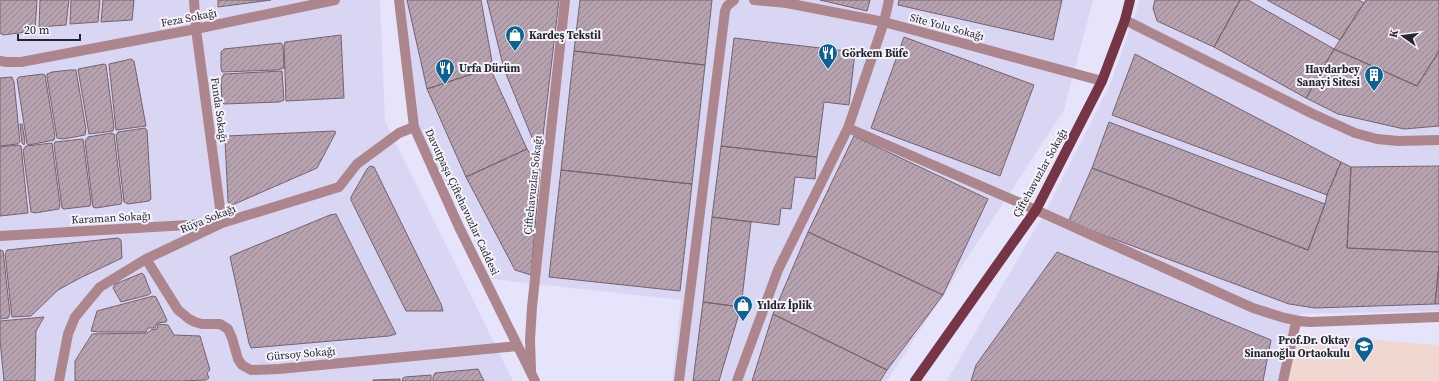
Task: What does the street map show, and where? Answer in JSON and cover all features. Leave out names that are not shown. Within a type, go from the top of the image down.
[{"type":"main road","name":"Çiftehavuzlar Sokağı","points":[[916,381],[1036,210],[1102,81],[1125,20],[1130,0]]},
{"type":"street","name":"Funda Sokağı","points":[[194,0],[196,29],[222,223]]},
{"type":"street","name":"Feza Sokağı","points":[[0,61],[21,62],[196,29],[335,0]]},
{"type":"street","name":"Davutpaşa Çiftehavuzlar Caddesi","points":[[400,0],[414,127],[459,226],[533,377]]},
{"type":"street","name":"Çiftehavuzlar Sokağı","points":[[533,377],[530,340],[532,308],[565,0]]},
{"type":"street","points":[[679,381],[725,11],[727,6],[734,0]]},
{"type":"street","name":"Site Yolu Sokağı","points":[[754,0],[788,2],[884,22],[1102,81]]},
{"type":"street","points":[[737,381],[778,270],[848,128],[884,22],[889,0]]},
{"type":"street","points":[[1125,20],[1354,134],[1398,142],[1439,140]]},
{"type":"street","name":"Rüya Sokağı","points":[[59,381],[68,334],[75,317],[100,287],[146,259],[222,223],[339,187],[357,164],[399,132],[414,127]]},
{"type":"street","points":[[848,128],[1036,210],[1253,308],[1296,322],[1439,317]]},
{"type":"street","name":"Karaman Sokağı","points":[[0,236],[222,223]]},
{"type":"street","name":"Gürsoy Sokağı","points":[[146,259],[178,310],[195,322],[202,324],[220,324],[228,329],[240,362],[251,370],[279,369],[517,346]]},
{"type":"street","points":[[1283,381],[1296,322]]},
{"type":"shaded area","points":[[0,0],[380,0],[385,121],[513,381],[0,381]]},
{"type":"shaded area","points":[[403,0],[1093,0],[1064,110],[887,381],[672,381],[681,300],[491,279],[466,222],[416,125]]},
{"type":"shaded area","points":[[1139,0],[1439,0],[1439,311],[1300,314],[1285,381],[947,381],[1048,207],[1111,82]]},
{"type":"shaded area","name":"Prof.Dr. Oktay Sinanoğlu Ortaokulu","points":[[1296,334],[1439,345],[1439,381],[1285,381]]},
{"type":"building","points":[[0,0],[37,0],[35,31],[3,35],[0,33]]},
{"type":"building","points":[[40,0],[69,0],[66,25],[39,27]]},
{"type":"building","points":[[71,0],[100,0],[98,22],[70,24]]},
{"type":"building","points":[[103,0],[134,0],[132,20],[101,22]]},
{"type":"building","points":[[218,0],[271,0],[218,7]]},
{"type":"building","points":[[407,0],[481,0],[493,67],[427,89]]},
{"type":"building","points":[[487,0],[559,0],[542,144],[535,145],[504,69]]},
{"type":"building","points":[[580,0],[712,0],[705,65],[574,51]]},
{"type":"building","points":[[820,0],[870,0],[867,11]]},
{"type":"building","points":[[899,0],[1062,0],[1053,40],[898,5]]},
{"type":"building","points":[[1155,0],[1240,0],[1214,47],[1157,21],[1153,8]]},
{"type":"building","points":[[1240,0],[1248,0],[1334,49],[1306,98],[1214,47]]},
{"type":"building","points":[[1267,0],[1359,0],[1364,3],[1340,40]]},
{"type":"building","points":[[1366,0],[1439,1],[1439,51],[1417,86],[1334,49]]},
{"type":"building","points":[[341,35],[344,98],[286,101],[285,42]]},
{"type":"building","points":[[904,37],[1034,85],[1000,176],[871,128]]},
{"type":"building","points":[[734,38],[855,52],[849,105],[824,102],[817,157],[721,146]]},
{"type":"building","points":[[281,43],[283,46],[284,68],[277,70],[222,72],[221,52],[224,49]]},
{"type":"building","name":"Haydarbey Sanayi Sitesi","points":[[1334,49],[1417,86],[1439,51],[1439,126],[1404,129],[1338,114],[1306,98]]},
{"type":"building","points":[[574,51],[705,65],[692,184],[561,170]]},
{"type":"building","points":[[1135,54],[1341,162],[1327,195],[1112,115]]},
{"type":"building","points":[[131,59],[134,61],[146,126],[116,130],[109,64]]},
{"type":"building","points":[[104,64],[106,65],[114,127],[113,131],[89,134],[78,69]]},
{"type":"building","points":[[490,68],[527,149],[466,177],[427,89]]},
{"type":"building","points":[[76,70],[86,129],[85,135],[63,139],[57,138],[47,74]]},
{"type":"building","points":[[282,71],[284,100],[279,102],[224,104],[222,102],[221,79],[224,74]]},
{"type":"building","points":[[42,74],[45,75],[55,136],[54,140],[29,145],[27,144],[17,79],[19,77]]},
{"type":"building","points":[[12,77],[14,82],[20,142],[17,144],[0,146],[0,78]]},
{"type":"building","points":[[1109,122],[1325,204],[1308,250],[1092,168]]},
{"type":"building","points":[[20,124],[22,124],[25,141],[24,145],[22,143]]},
{"type":"building","points":[[145,128],[147,130],[151,199],[149,201],[128,204],[124,202],[116,135],[118,132]]},
{"type":"building","points":[[336,132],[317,168],[230,206],[228,201],[225,140],[227,136]]},
{"type":"building","points":[[111,133],[114,134],[122,200],[121,204],[96,208],[93,207],[85,141],[88,137]]},
{"type":"building","points":[[854,136],[988,199],[943,295],[808,232]]},
{"type":"building","points":[[83,139],[91,202],[90,206],[64,209],[62,208],[54,145],[55,142]]},
{"type":"building","points":[[52,143],[60,204],[59,209],[35,213],[31,212],[23,150],[26,146]]},
{"type":"building","points":[[21,146],[28,213],[0,216],[0,147]]},
{"type":"building","points":[[721,146],[817,157],[815,179],[795,177],[791,209],[781,208],[779,225],[712,217]]},
{"type":"building","points":[[527,149],[540,170],[531,275],[515,270],[466,177]]},
{"type":"building","points":[[1341,162],[1351,167],[1347,248],[1439,252],[1435,304],[1315,308],[1289,304],[1068,222],[1092,168],[1308,250],[1327,195]]},
{"type":"building","points":[[370,166],[374,167],[441,304],[443,311],[406,311],[351,200],[351,197]]},
{"type":"building","points":[[1439,166],[1439,252],[1347,248],[1351,167]]},
{"type":"building","points":[[561,170],[692,184],[680,291],[549,277]]},
{"type":"building","points":[[336,214],[396,334],[389,336],[251,348],[230,257],[330,215]]},
{"type":"building","points":[[712,217],[751,222],[741,307],[703,302]]},
{"type":"building","points":[[808,232],[943,295],[887,370],[773,314]]},
{"type":"building","points":[[118,238],[121,240],[122,258],[58,290],[31,316],[12,317],[5,254],[7,250]]},
{"type":"building","points":[[0,250],[3,251],[10,314],[8,318],[0,319]]},
{"type":"building","points":[[1057,252],[1271,340],[1263,381],[971,381],[976,365]]},
{"type":"building","points":[[1439,265],[1439,304],[1435,304]]},
{"type":"building","points":[[142,273],[151,293],[121,302],[113,288],[115,284]]},
{"type":"building","points":[[153,296],[156,297],[167,320],[166,322],[157,323],[155,328],[148,328],[146,332],[91,331],[97,311]]},
{"type":"building","points":[[703,302],[741,307],[719,381],[693,381]]},
{"type":"building","points":[[773,314],[887,370],[880,381],[752,381]]},
{"type":"building","points":[[44,317],[36,331],[35,381],[4,381],[0,340],[0,321]]},
{"type":"building","points":[[158,324],[168,325],[174,335],[200,336],[210,370],[207,373],[209,378],[206,380],[181,381],[75,381],[75,361],[92,334],[147,333],[151,330],[157,329]]},
{"type":"building","points":[[478,369],[484,381],[433,381],[435,373]]},
{"type":"building","points":[[431,375],[431,381],[402,381],[405,377]]},
{"type":"building","points":[[400,379],[400,381],[373,381],[373,380]]},
{"type":"place","name":"Kardeş Tekstil","points":[[515,52]]},
{"type":"place","name":"Görkem Büfe","points":[[828,70]]},
{"type":"place","name":"Urfa Dürüm","points":[[445,85]]},
{"type":"place","name":"Haydarbey Sanayi Sitesi","points":[[1374,92]]},
{"type":"place","name":"Yıldız İplik","points":[[743,322]]},
{"type":"place","name":"Prof.Dr. Oktay Sinanoğlu Ortaokulu","points":[[1364,363]]}]
